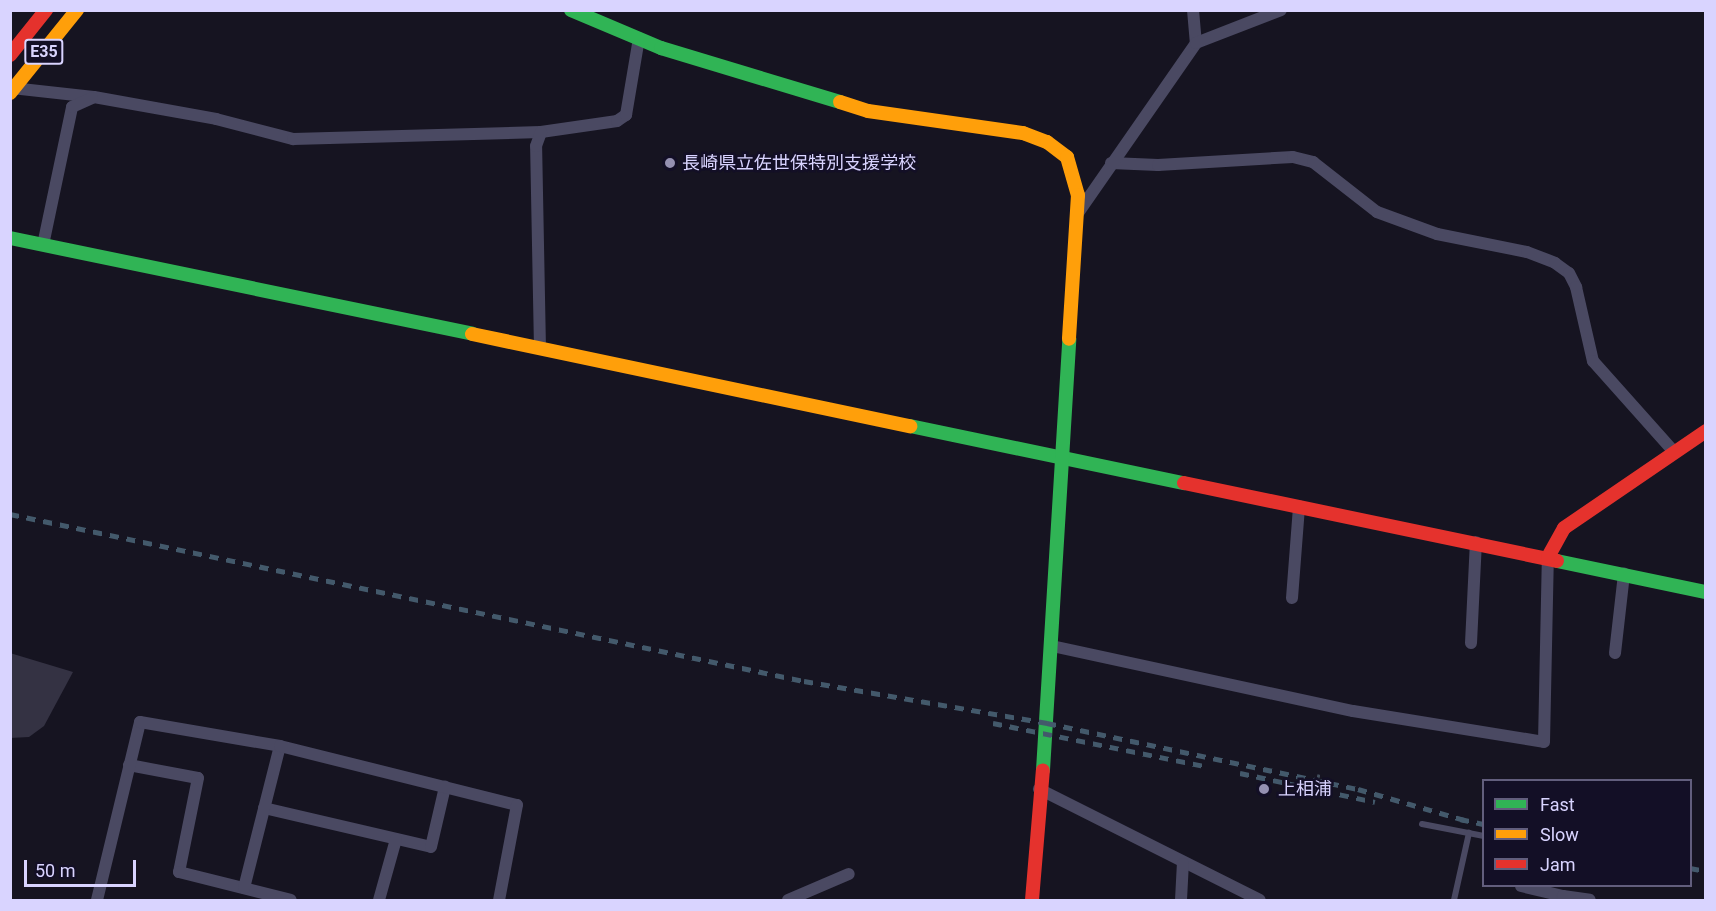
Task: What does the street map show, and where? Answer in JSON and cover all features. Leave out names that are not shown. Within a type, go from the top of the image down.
[{"type":"main road","name":"E35","points":[[10,55],[46,10]]},
{"type":"main road","name":"E35","points":[[10,93],[77,10]]},
{"type":"main road","points":[[571,10],[639,38],[868,111],[1023,133],[1047,142],[1067,158],[1078,195],[1074,219],[1060,458],[1052,646],[1032,900]]},
{"type":"main road","points":[[10,238],[1060,458],[1548,557],[1706,592]]},
{"type":"main road","points":[[1548,557],[1564,528],[1706,431]]},
{"type":"street","points":[[1193,10],[1196,43]]},
{"type":"street","points":[[1074,219],[1196,43],[1281,10]]},
{"type":"street","points":[[10,88],[93,97],[216,119],[293,139],[541,132],[617,121],[626,115],[639,38]]},
{"type":"street","points":[[43,245],[72,107],[93,97]]},
{"type":"street","points":[[540,349],[536,146],[541,132]]},
{"type":"street","points":[[1111,163],[1158,165],[1293,157],[1313,162],[1377,212],[1437,234],[1527,252],[1556,263],[1569,273],[1576,287],[1593,361],[1674,452]]},
{"type":"street","points":[[1292,598],[1299,506]]},
{"type":"street","points":[[1471,643],[1476,542]]},
{"type":"street","points":[[1052,646],[1353,711],[1544,742],[1548,557]]},
{"type":"street","points":[[1615,653],[1624,574]]},
{"type":"street","points":[[97,900],[140,722],[280,746],[517,805],[499,900]]},
{"type":"street","points":[[244,888],[280,746]]},
{"type":"street","points":[[129,765],[198,778],[179,872],[291,900]]},
{"type":"street","points":[[264,808],[431,846],[445,787]]},
{"type":"street","points":[[1039,789],[1184,864],[1260,900]]},
{"type":"street","points":[[379,900],[396,839]]},
{"type":"street","points":[[1181,900],[1184,864]]},
{"type":"street","points":[[788,900],[849,874]]},
{"type":"street","points":[[1527,887],[1562,898],[1590,900]]},
{"type":"lane","points":[[1422,824],[1482,836]]},
{"type":"lane","points":[[1454,900],[1469,833]]},
{"type":"path","points":[[1313,797],[1320,776],[1317,775]]},
{"type":"building","points":[[10,653],[73,672],[44,726],[29,737],[10,738]]},
{"type":"railway","points":[[10,514],[804,681],[1047,723],[1358,789],[1468,821]]},
{"type":"railway","points":[[993,723],[1204,766]]},
{"type":"railway","points":[[1240,773],[1375,802]]},
{"type":"railway","points":[[1460,819],[1482,824]]},
{"type":"railway","points":[[1692,868],[1706,871]]},
{"type":"traffic: fast","points":[[571,10],[661,48],[840,102]]},
{"type":"traffic: fast","points":[[10,238],[472,334]]},
{"type":"traffic: fast","points":[[1043,770],[1069,339]]},
{"type":"traffic: fast","points":[[910,426],[1184,483]]},
{"type":"traffic: fast","points":[[1557,561],[1706,592]]},
{"type":"traffic: slow","points":[[10,93],[77,10]]},
{"type":"traffic: slow","points":[[840,102],[868,111],[1023,133],[1047,142],[1067,157],[1078,195],[1069,339]]},
{"type":"traffic: slow","points":[[472,334],[910,426]]},
{"type":"traffic: jam","points":[[10,55],[46,10]]},
{"type":"traffic: jam","points":[[1548,557],[1564,528],[1706,431]]},
{"type":"traffic: jam","points":[[1184,483],[1557,561]]},
{"type":"traffic: jam","points":[[1032,900],[1043,770]]},
{"type":"place","name":"長崎県立佐世保特別支援学校","points":[[670,163]]},
{"type":"place","name":"上相浦","points":[[1264,789]]}]
